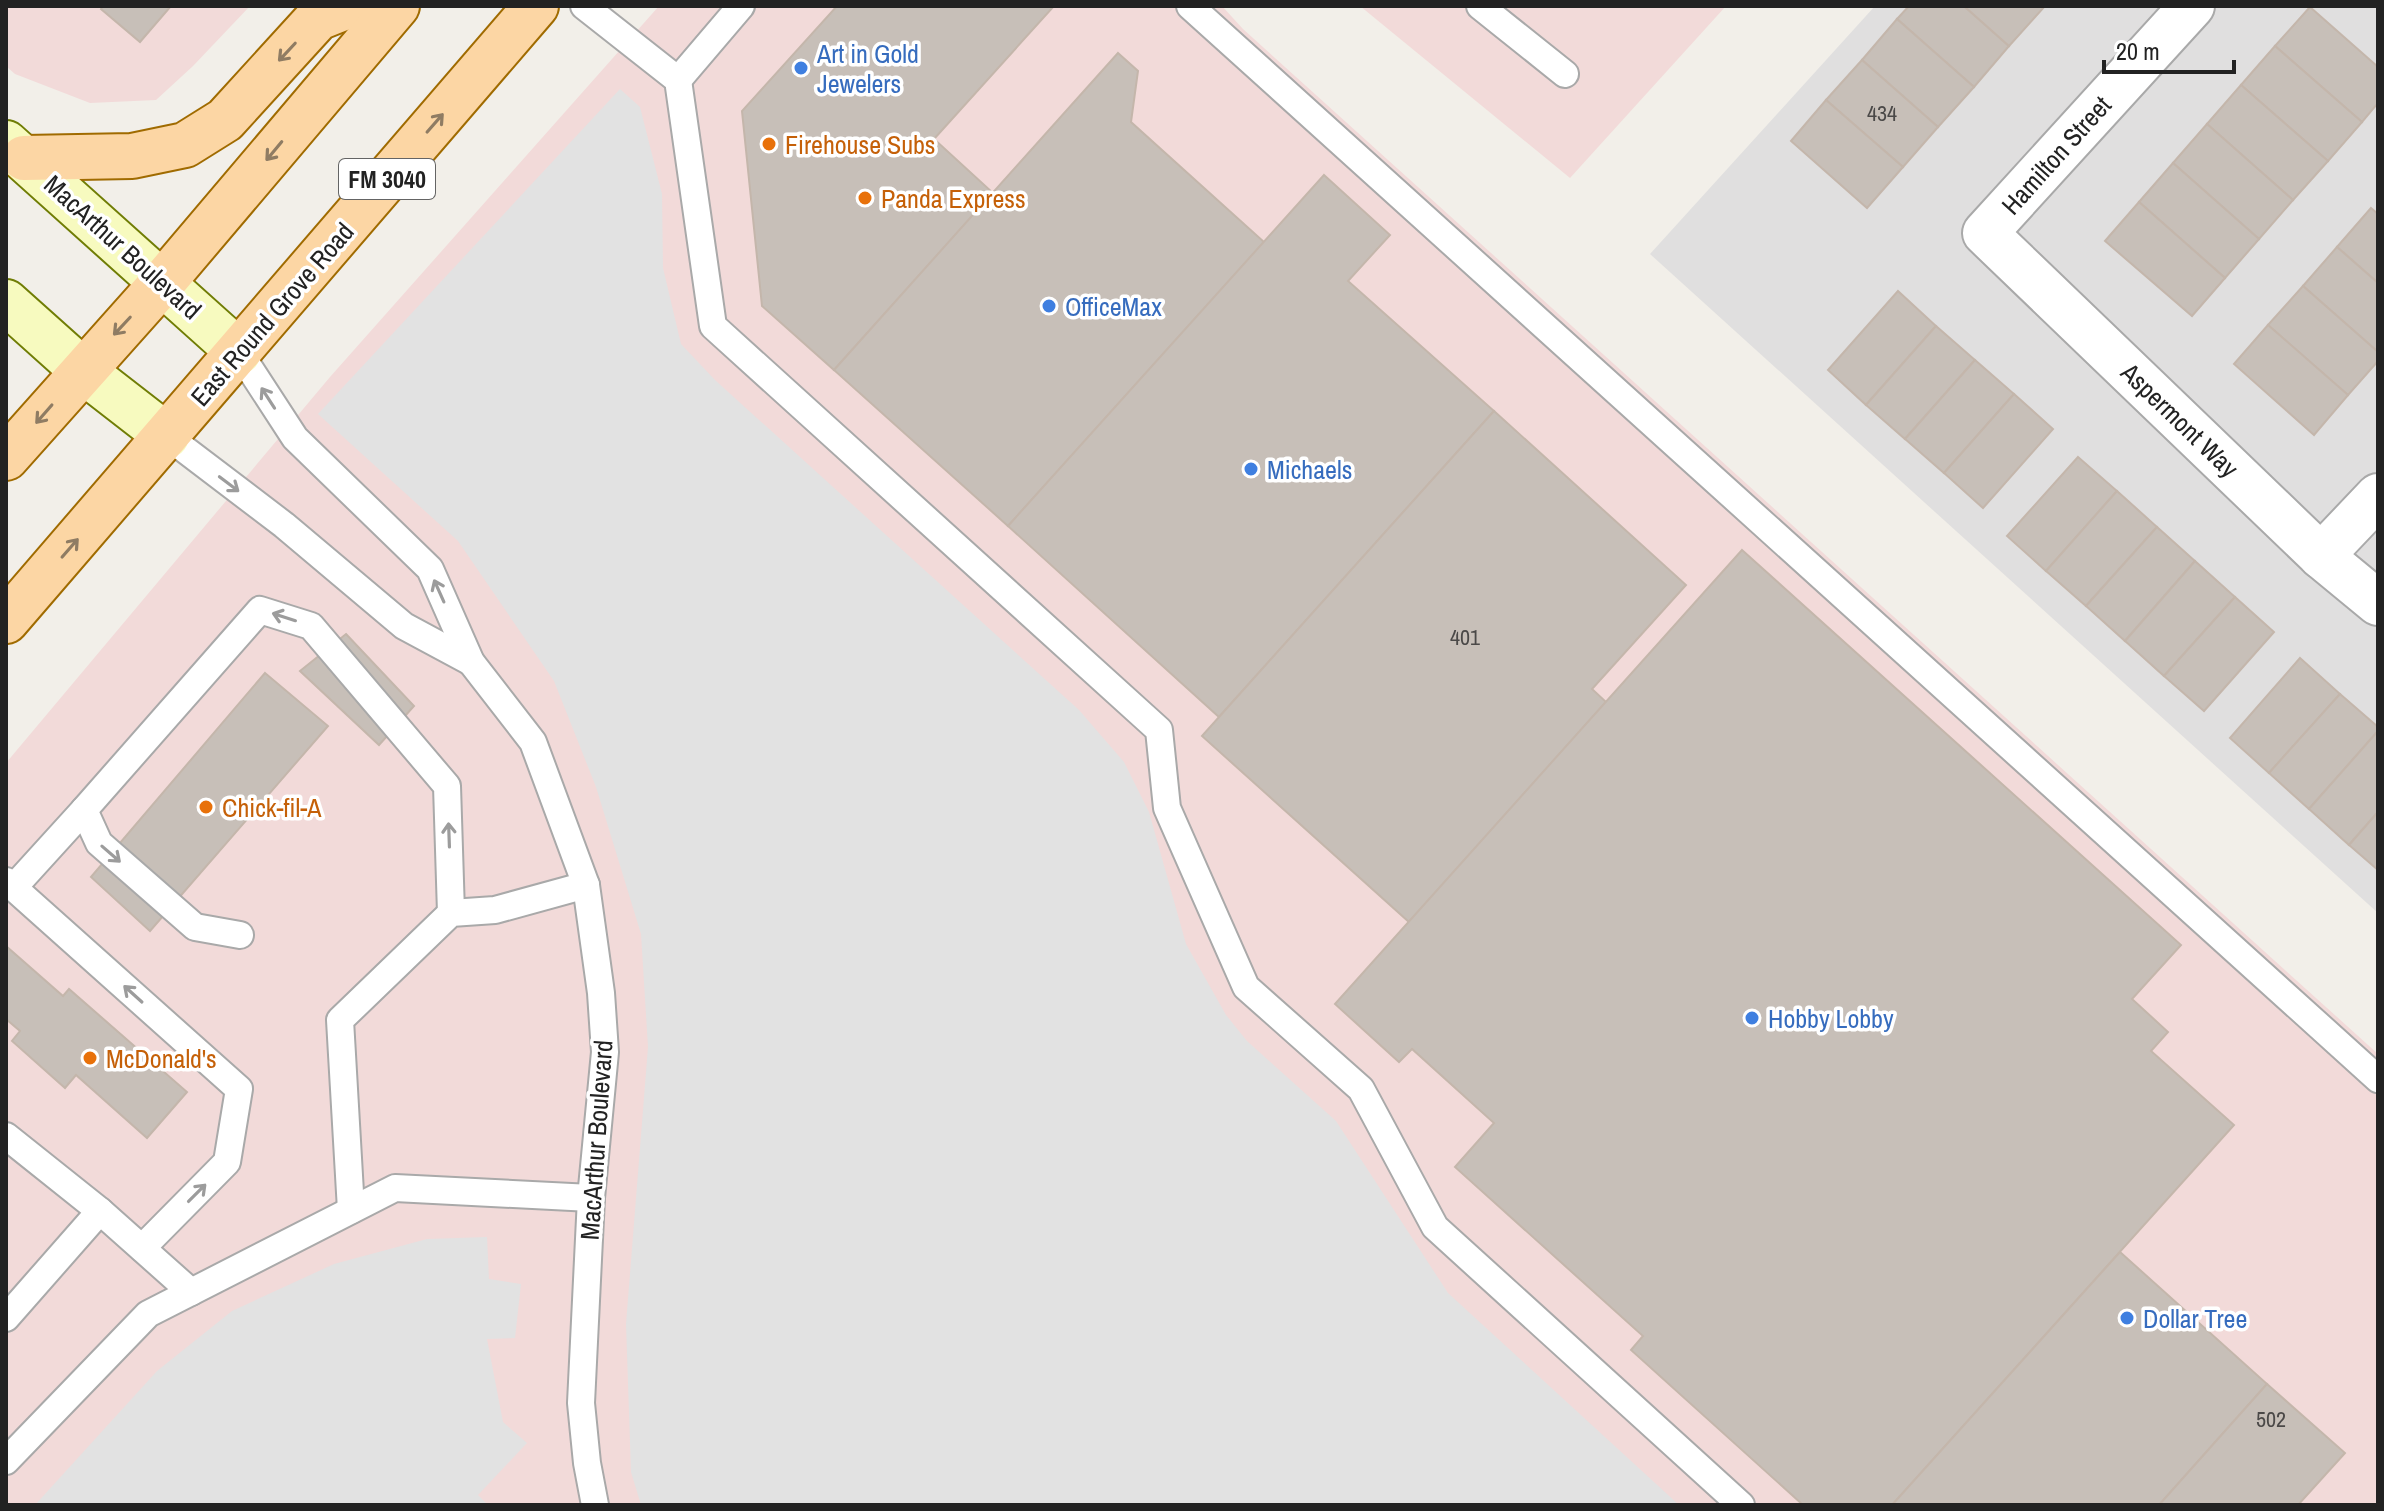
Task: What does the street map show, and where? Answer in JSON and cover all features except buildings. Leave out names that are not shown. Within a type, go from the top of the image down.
[{"type":"main road","points":[[15,150],[132,156],[185,145],[225,120],[318,18],[348,6]]},
{"type":"main road","points":[[6,458],[163,282],[397,6]]},
{"type":"main road","name":"East Round Grove Road","points":[[6,621],[536,6]]},
{"type":"main road","name":"MacArthur Boulevard","points":[[15,150],[239,352]]},
{"type":"main road","points":[[6,302],[82,370],[167,436]]},
{"type":"street","name":"Hamilton Street","points":[[1985,233],[2192,6]]},
{"type":"street","name":"Aspermont Way","points":[[1985,233],[2321,556],[2378,603]]},
{"type":"street","points":[[2321,556],[2378,496]]},
{"type":"lane","points":[[584,6],[678,80],[713,326],[1159,730],[1167,808],[1246,987],[1361,1089],[1435,1227],[1741,1505]]},
{"type":"lane","points":[[678,80],[741,6]]},
{"type":"lane","points":[[1190,6],[2378,1079]]},
{"type":"lane","points":[[1480,6],[1565,74]]},
{"type":"lane","points":[[239,352],[295,438],[430,569],[471,662]]},
{"type":"lane","points":[[167,436],[284,525],[404,626],[471,662]]},
{"type":"lane","points":[[142,1248],[227,1162],[239,1089],[10,884],[84,810],[260,610],[311,626],[447,786],[451,913]]},
{"type":"lane","name":"MacArthur Boulevard","points":[[471,662],[533,742],[586,885],[601,993],[605,1052],[591,1198],[581,1403],[595,1505]]},
{"type":"lane","points":[[84,810],[99,843],[195,927],[240,935]]},
{"type":"lane","points":[[351,1210],[340,1020],[451,913],[495,910],[586,885]]},
{"type":"lane","points":[[6,1136],[100,1211],[191,1292]]},
{"type":"lane","points":[[6,1461],[148,1314],[395,1188],[591,1198]]},
{"type":"lane","points":[[6,1318],[100,1211]]},
{"type":"shaded area","points":[[6,6],[250,6],[156,100],[90,103],[15,74],[6,66]]},
{"type":"shaded area","points":[[659,6],[1222,6],[1243,29],[2378,1054],[2378,1505],[6,1505],[6,763],[330,377]]},
{"type":"shaded area","points":[[1360,6],[1726,6],[1570,178]]},
{"type":"shaded area","points":[[1875,6],[2378,6],[2378,913],[1650,254]]},
{"type":"shaded area","points":[[620,89],[640,107],[662,194],[663,268],[681,344],[715,380],[1079,710],[1124,762],[1149,812],[1186,944],[1226,1015],[1247,1041],[1336,1121],[1448,1293],[1679,1505],[641,1505],[631,1472],[626,1324],[648,1047],[641,934],[596,787],[554,681],[458,541],[318,414]]},
{"type":"shaded area","points":[[487,1237],[489,1279],[521,1284],[515,1338],[487,1339],[503,1422],[527,1443],[478,1495],[488,1505],[35,1505],[157,1371],[232,1311],[334,1264],[427,1239]]},
{"type":"place","name":"Art in Gold Jewelers","points":[[801,68]]},
{"type":"place","name":"Firehouse Subs","points":[[769,144]]},
{"type":"place","name":"Panda Express","points":[[865,198]]},
{"type":"place","name":"OfficeMax","points":[[1049,306]]},
{"type":"place","name":"Michaels","points":[[1251,469]]},
{"type":"place","name":"Chick-fil-A","points":[[206,807]]},
{"type":"place","name":"Hobby Lobby","points":[[1752,1018]]},
{"type":"place","name":"McDonald's","points":[[90,1058]]},
{"type":"place","name":"Dollar Tree","points":[[2127,1318]]}]
